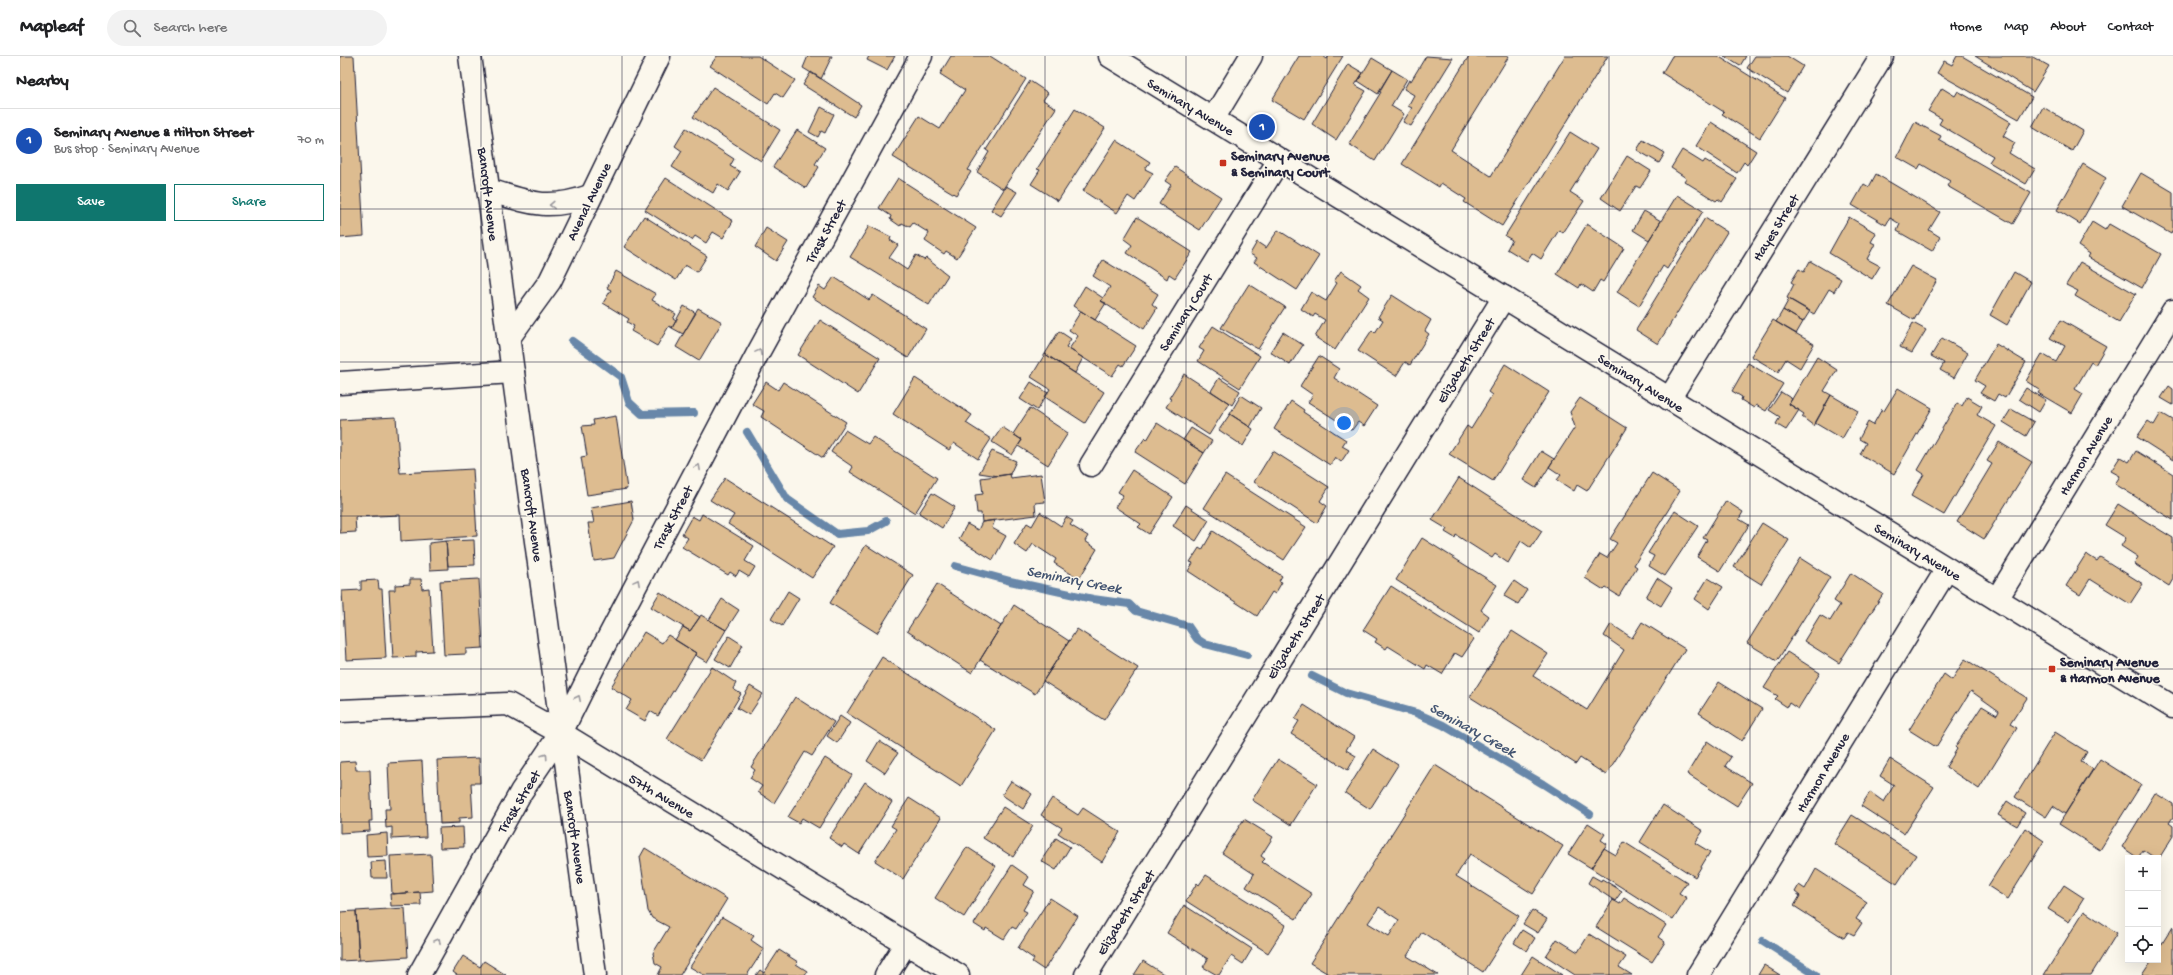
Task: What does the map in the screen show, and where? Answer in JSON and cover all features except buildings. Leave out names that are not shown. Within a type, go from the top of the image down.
[{"type":"street","name":"Bancroft Avenue","points":[[470,56],[595,975]]},
{"type":"street","name":"Avenal Avenue","points":[[508,339],[550,281],[658,56]]},
{"type":"street","name":"Trask Street","points":[[419,975],[521,792],[561,733],[607,639],[751,367],[921,56]]},
{"type":"street","name":"Seminary Avenue","points":[[1110,56],[2173,707]]},
{"type":"street","points":[[1213,119],[1251,56]]},
{"type":"street","name":"Hayes Street","points":[[1669,399],[1882,56]]},
{"type":"street","name":"Seminary Court","points":[[1091,464],[1279,160]]},
{"type":"street","points":[[489,190],[534,204],[552,206],[571,203],[590,196]]},
{"type":"street","name":"Elizabeth Street","points":[[1086,975],[1504,297]]},
{"type":"street","name":"Harmon Avenue","points":[[1996,599],[2173,311]]},
{"type":"street","points":[[340,383],[513,372]]},
{"type":"street","name":"Harmon Avenue","points":[[1698,975],[1947,569]]},
{"type":"street","name":"57th Avenue","points":[[340,711],[508,704],[561,733],[958,975]]},
{"type":"street","points":[[886,975],[906,943]]},
{"type":"waterway","name":"Seminary Creek","points":[[572,341],[621,377],[629,402],[642,414],[694,413]]},
{"type":"waterway","name":"Seminary Creek","points":[[747,432],[787,499],[837,534],[868,531],[886,521]]},
{"type":"waterway","name":"Seminary Creek","points":[[955,566],[1010,581],[1093,599],[1129,604],[1136,611],[1188,626],[1197,639],[1205,644],[1247,655]]},
{"type":"waterway","name":"Seminary Creek","points":[[1312,676],[1346,693],[1416,713],[1443,725],[1543,784],[1590,814]]},
{"type":"waterway","name":"Seminary Creek","points":[[1763,941],[1816,975]]},
{"type":"place","name":"Seminary Avenue & Hilton Street","points":[[1262,127]]},
{"type":"place","name":"Seminary Avenue & Seminary Court","points":[[1223,163]]},
{"type":"place","name":"Seminary Avenue & Harmon Avenue","points":[[2052,669]]}]
